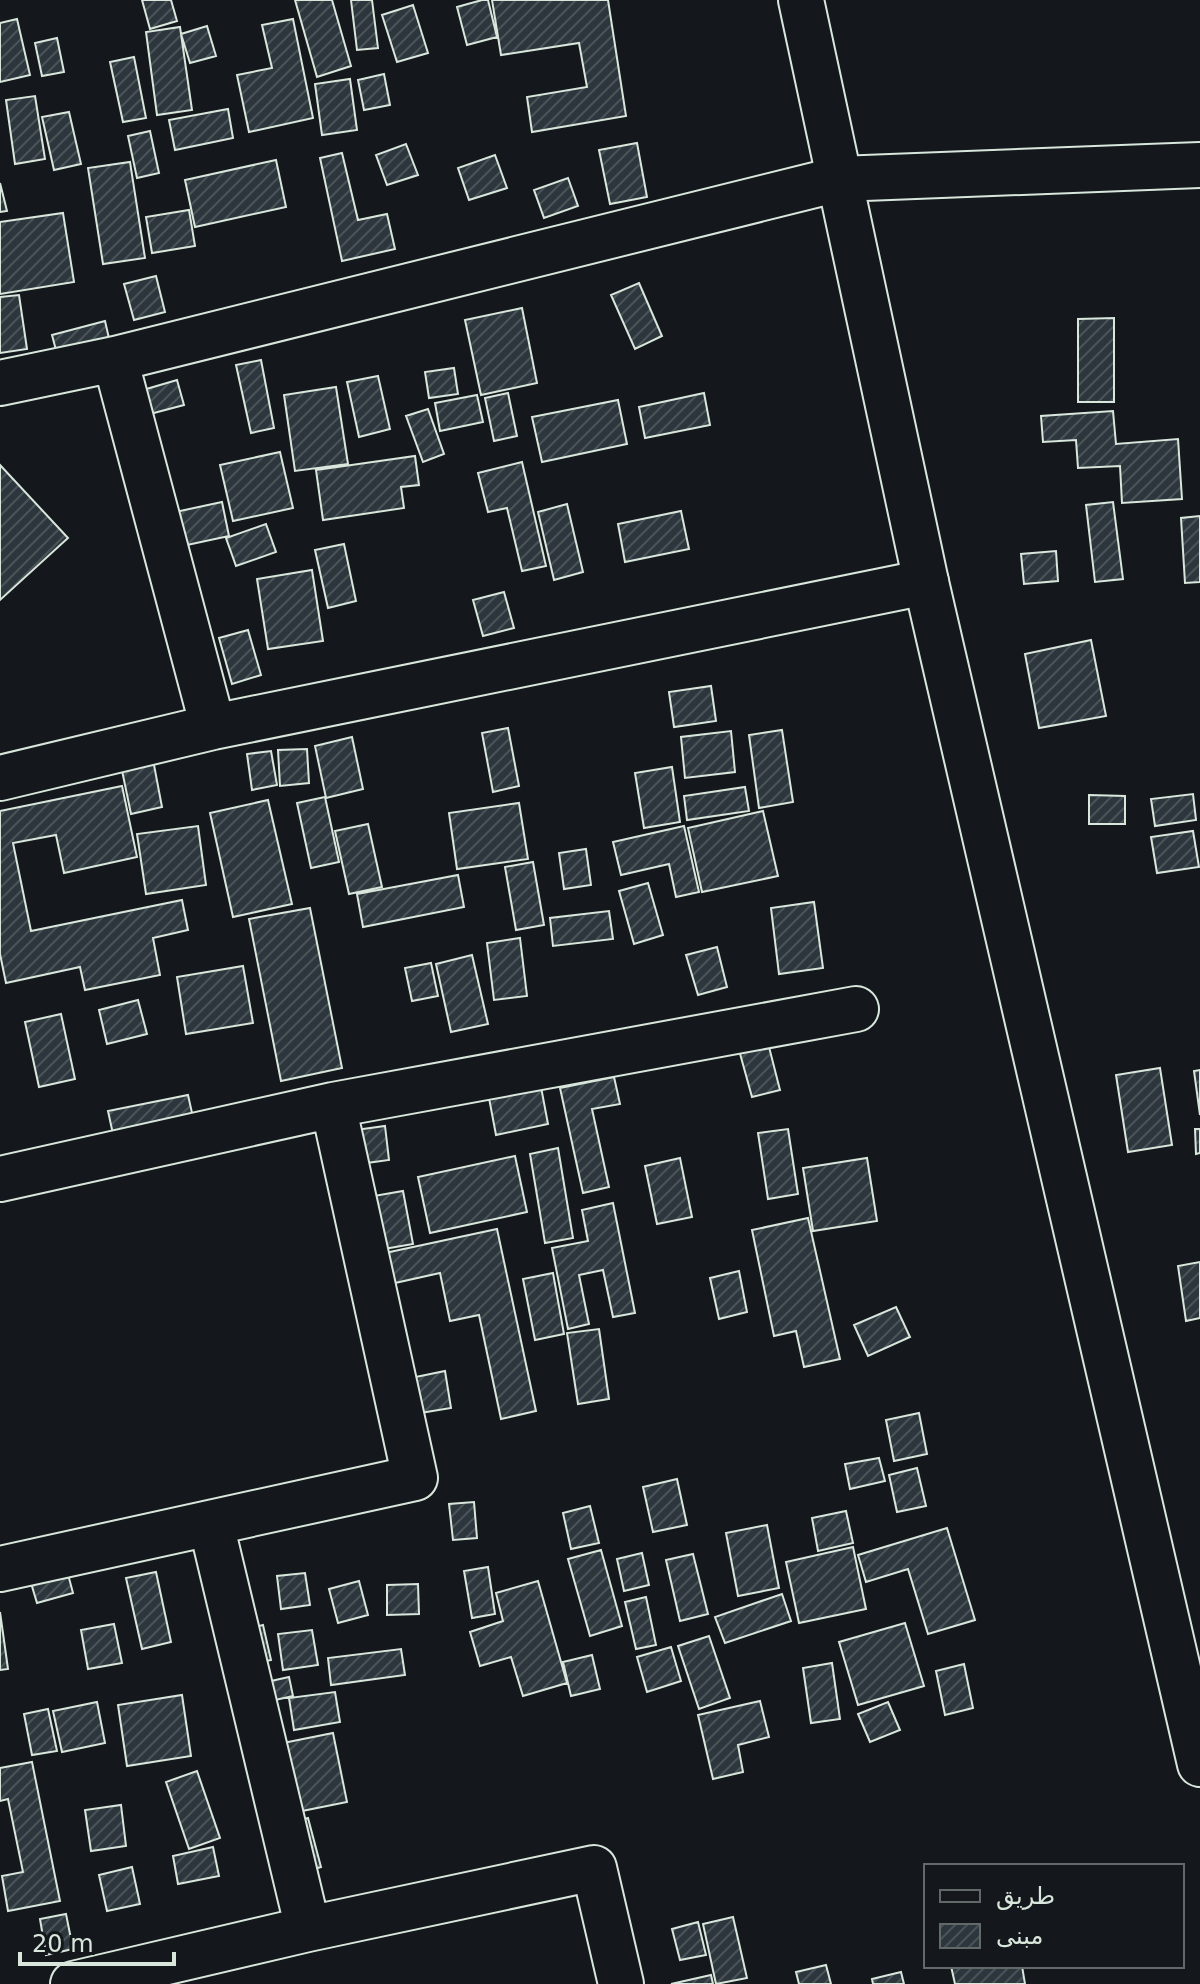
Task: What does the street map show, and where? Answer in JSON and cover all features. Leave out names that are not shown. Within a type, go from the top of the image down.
[{"type":"street","points":[[801,0],[926,582],[1200,1764]]},
{"type":"street","points":[[0,383],[115,359],[839,179],[1200,165]]},
{"type":"street","points":[[115,359],[213,727]]},
{"type":"street","points":[[0,778],[213,727],[926,582]]},
{"type":"street","points":[[0,1179],[333,1105],[856,1009]]},
{"type":"street","points":[[0,1569],[415,1478],[333,1105]]},
{"type":"street","points":[[211,1524],[308,1929]]},
{"type":"street","points":[[73,1984],[308,1929],[594,1868],[621,1984]]},
{"type":"building","points":[[142,0],[171,0],[177,21],[150,29]]},
{"type":"building","points":[[295,0],[332,0],[351,66],[317,77]]},
{"type":"building","points":[[351,0],[372,0],[378,48],[357,50]]},
{"type":"building","points":[[488,0],[497,37],[467,45],[457,7]]},
{"type":"building","points":[[492,0],[608,0],[626,116],[532,132],[527,97],[587,87],[579,43],[501,55]]},
{"type":"building","points":[[413,5],[428,53],[397,62],[382,15]]},
{"type":"building","points":[[17,19],[30,75],[0,82],[0,23]]},
{"type":"building","points":[[293,19],[313,118],[249,132],[237,75],[272,68],[262,25]]},
{"type":"building","points":[[207,26],[216,56],[190,63],[181,34]]},
{"type":"building","points":[[180,27],[192,110],[157,115],[146,32]]},
{"type":"building","points":[[57,38],[64,72],[42,76],[35,43]]},
{"type":"building","points":[[134,57],[146,118],[123,122],[110,62]]},
{"type":"building","points":[[384,74],[390,105],[364,110],[358,80]]},
{"type":"building","points":[[350,79],[357,130],[322,135],[315,84]]},
{"type":"building","points":[[35,96],[45,159],[15,164],[6,100]]},
{"type":"building","points":[[228,109],[233,138],[175,150],[169,120]]},
{"type":"building","points":[[69,112],[81,164],[54,170],[42,117]]},
{"type":"building","points":[[150,131],[159,173],[137,178],[128,136]]},
{"type":"building","points":[[637,143],[647,197],[610,204],[599,150]]},
{"type":"building","points":[[406,144],[418,175],[387,185],[376,155]]},
{"type":"building","points":[[342,153],[358,220],[387,214],[395,249],[342,261],[320,158]]},
{"type":"building","points":[[495,155],[507,188],[469,200],[458,168]]},
{"type":"building","points":[[276,160],[286,207],[195,227],[185,180]]},
{"type":"building","points":[[130,162],[145,258],[103,264],[88,168]]},
{"type":"building","points":[[568,178],[578,206],[544,218],[534,190]]},
{"type":"building","points":[[0,183],[7,211],[0,212]]},
{"type":"building","points":[[189,210],[195,246],[152,253],[146,217]]},
{"type":"building","points":[[63,213],[74,282],[0,294],[0,222]]},
{"type":"building","points":[[156,276],[165,312],[134,320],[124,284]]},
{"type":"building","points":[[639,283],[662,336],[635,349],[611,295]]},
{"type":"building","points":[[19,295],[27,349],[0,353],[0,297]]},
{"type":"building","points":[[522,308],[537,383],[481,395],[465,320]]},
{"type":"building","points":[[1114,318],[1114,402],[1078,402],[1078,319]]},
{"type":"building","points":[[105,321],[113,356],[61,369],[52,335]]},
{"type":"building","points":[[261,360],[274,428],[251,433],[236,365]]},
{"type":"building","points":[[454,368],[458,394],[429,398],[425,372]]},
{"type":"building","points":[[378,376],[390,429],[359,437],[347,382]]},
{"type":"building","points":[[177,380],[184,405],[150,414],[143,390]]},
{"type":"building","points":[[336,387],[348,464],[295,471],[284,395]]},
{"type":"building","points":[[508,393],[517,436],[494,441],[485,398]]},
{"type":"building","points":[[704,393],[710,425],[645,438],[639,407]]},
{"type":"building","points":[[477,395],[483,422],[440,431],[435,403]]},
{"type":"building","points":[[618,400],[627,444],[542,462],[532,417]]},
{"type":"building","points":[[428,409],[444,454],[423,462],[406,416]]},
{"type":"building","points":[[1113,411],[1116,444],[1178,439],[1182,499],[1122,503],[1120,466],[1078,468],[1076,440],[1043,442],[1041,416]]},
{"type":"building","points":[[280,452],[293,508],[233,521],[220,465]]},
{"type":"building","points":[[415,456],[419,485],[401,487],[404,508],[323,520],[316,470]]},
{"type":"building","points":[[522,462],[546,566],[522,571],[507,508],[488,512],[478,473]]},
{"type":"building","points":[[0,465],[68,538],[0,600]]},
{"type":"building","points":[[222,502],[229,536],[159,551],[152,517]]},
{"type":"building","points":[[1113,502],[1123,579],[1095,582],[1086,505]]},
{"type":"building","points":[[567,504],[583,572],[554,580],[538,512]]},
{"type":"building","points":[[681,511],[689,549],[625,562],[618,524]]},
{"type":"building","points":[[1200,516],[1200,582],[1185,583],[1181,518]]},
{"type":"building","points":[[266,524],[276,552],[236,566],[226,538]]},
{"type":"building","points":[[344,544],[356,601],[328,608],[315,550]]},
{"type":"building","points":[[1056,551],[1058,581],[1024,584],[1021,554]]},
{"type":"building","points":[[312,570],[323,641],[268,649],[257,579]]},
{"type":"building","points":[[504,592],[514,628],[483,636],[473,600]]},
{"type":"building","points":[[248,630],[261,675],[232,684],[219,638]]},
{"type":"building","points":[[1091,640],[1106,716],[1039,728],[1025,654]]},
{"type":"building","points":[[711,686],[716,721],[674,727],[669,692]]},
{"type":"building","points":[[508,728],[519,786],[493,792],[482,733]]},
{"type":"building","points":[[782,730],[793,802],[759,808],[749,735]]},
{"type":"building","points":[[731,731],[735,772],[685,778],[681,737]]},
{"type":"building","points":[[352,737],[363,789],[326,798],[315,746]]},
{"type":"building","points":[[150,744],[162,807],[131,814],[118,751]]},
{"type":"building","points":[[307,749],[309,783],[280,786],[278,750]]},
{"type":"building","points":[[271,751],[277,785],[252,790],[247,754]]},
{"type":"building","points":[[672,767],[680,822],[644,828],[635,773]]},
{"type":"building","points":[[122,786],[137,857],[64,873],[56,835],[13,843],[31,931],[182,900],[188,930],[153,938],[160,975],[85,990],[80,967],[6,983],[0,954],[0,811]]},
{"type":"building","points":[[745,787],[749,811],[687,820],[684,796]]},
{"type":"building","points":[[1193,794],[1196,820],[1155,826],[1151,799]]},
{"type":"building","points":[[1089,795],[1125,796],[1125,824],[1089,824]]},
{"type":"building","points":[[325,797],[339,862],[311,868],[297,803]]},
{"type":"building","points":[[268,800],[292,904],[233,917],[210,813]]},
{"type":"building","points":[[519,803],[528,859],[457,869],[449,813]]},
{"type":"building","points":[[763,811],[778,876],[702,892],[688,828]]},
{"type":"building","points":[[368,824],[382,887],[349,894],[335,831]]},
{"type":"building","points":[[198,826],[206,885],[146,894],[137,834]]},
{"type":"building","points":[[684,826],[699,892],[676,897],[669,864],[621,875],[613,842]]},
{"type":"building","points":[[1193,831],[1199,867],[1157,873],[1151,837]]},
{"type":"building","points":[[586,849],[591,885],[564,889],[559,853]]},
{"type":"building","points":[[533,862],[544,925],[516,930],[505,867]]},
{"type":"building","points":[[458,875],[464,907],[363,927],[357,894]]},
{"type":"building","points":[[648,883],[663,935],[634,944],[619,891]]},
{"type":"building","points":[[814,902],[823,968],[779,974],[771,908]]},
{"type":"building","points":[[310,908],[342,1068],[281,1081],[249,919]]},
{"type":"building","points":[[609,911],[613,939],[553,946],[550,918]]},
{"type":"building","points":[[520,938],[527,996],[494,1000],[487,943]]},
{"type":"building","points":[[717,947],[727,987],[698,995],[686,955]]},
{"type":"building","points":[[472,955],[488,1024],[451,1032],[436,964]]},
{"type":"building","points":[[431,963],[438,996],[412,1001],[405,968]]},
{"type":"building","points":[[243,966],[253,1023],[186,1034],[177,977]]},
{"type":"building","points":[[138,1000],[147,1034],[107,1044],[99,1010]]},
{"type":"building","points":[[61,1014],[75,1079],[39,1087],[25,1022]]},
{"type":"building","points":[[768,1043],[780,1090],[752,1097],[739,1050]]},
{"type":"building","points":[[1160,1068],[1172,1145],[1128,1152],[1116,1075]]},
{"type":"building","points":[[1200,1070],[1200,1115],[1194,1071]]},
{"type":"building","points":[[614,1077],[620,1104],[592,1109],[609,1187],[583,1193],[560,1088]]},
{"type":"building","points":[[541,1087],[548,1124],[496,1135],[489,1098]]},
{"type":"building","points":[[188,1095],[196,1131],[116,1148],[108,1111]]},
{"type":"building","points":[[385,1126],[389,1160],[352,1165],[348,1131]]},
{"type":"building","points":[[788,1129],[798,1194],[768,1199],[758,1133]]},
{"type":"building","points":[[1195,1129],[1200,1129],[1200,1153],[1196,1154]]},
{"type":"building","points":[[558,1148],[573,1238],[545,1243],[530,1154]]},
{"type":"building","points":[[515,1156],[527,1212],[430,1233],[418,1177]]},
{"type":"building","points":[[680,1158],[692,1217],[657,1224],[645,1166]]},
{"type":"building","points":[[867,1158],[877,1221],[813,1231],[803,1168]]},
{"type":"building","points":[[403,1191],[413,1244],[378,1250],[368,1197]]},
{"type":"building","points":[[613,1203],[635,1313],[613,1317],[603,1270],[579,1275],[589,1324],[568,1329],[552,1248],[588,1241],[582,1210]]},
{"type":"building","points":[[808,1218],[840,1359],[804,1367],[796,1331],[774,1336],[752,1230]]},
{"type":"building","points":[[497,1229],[536,1411],[501,1419],[479,1315],[450,1321],[440,1273],[377,1287],[371,1256]]},
{"type":"building","points":[[1200,1262],[1200,1318],[1186,1321],[1178,1266]]},
{"type":"building","points":[[739,1271],[747,1312],[719,1319],[710,1278]]},
{"type":"building","points":[[553,1273],[564,1334],[535,1340],[523,1279]]},
{"type":"building","points":[[896,1307],[910,1337],[868,1356],[854,1325]]},
{"type":"building","points":[[599,1329],[609,1399],[578,1404],[567,1333]]},
{"type":"building","points":[[445,1371],[451,1408],[408,1415],[401,1380]]},
{"type":"building","points":[[919,1413],[927,1454],[894,1461],[886,1420]]},
{"type":"building","points":[[879,1458],[885,1481],[850,1489],[845,1464]]},
{"type":"building","points":[[917,1468],[926,1506],[897,1512],[889,1475]]},
{"type":"building","points":[[677,1479],[687,1525],[653,1532],[643,1487]]},
{"type":"building","points":[[474,1502],[477,1538],[453,1540],[449,1504]]},
{"type":"building","points":[[590,1506],[599,1543],[571,1549],[563,1513]]},
{"type":"building","points":[[846,1511],[853,1543],[818,1551],[812,1518]]},
{"type":"building","points":[[767,1525],[779,1588],[738,1596],[726,1533]]},
{"type":"building","points":[[947,1528],[975,1620],[928,1634],[908,1569],[866,1582],[858,1555]]},
{"type":"building","points":[[853,1547],[866,1609],[799,1623],[786,1562]]},
{"type":"building","points":[[601,1550],[622,1626],[590,1636],[568,1559]]},
{"type":"building","points":[[642,1553],[649,1585],[624,1591],[617,1559]]},
{"type":"building","points":[[693,1554],[708,1614],[680,1621],[666,1560]]},
{"type":"building","points":[[65,1563],[73,1593],[37,1603],[28,1573]]},
{"type":"building","points":[[488,1567],[495,1614],[472,1618],[464,1571]]},
{"type":"building","points":[[156,1572],[171,1642],[142,1649],[126,1578]]},
{"type":"building","points":[[305,1573],[310,1605],[281,1609],[277,1576]]},
{"type":"building","points":[[359,1581],[368,1615],[338,1623],[329,1589]]},
{"type":"building","points":[[538,1581],[567,1683],[523,1696],[511,1657],[480,1666],[470,1632],[503,1621],[496,1593]]},
{"type":"building","points":[[418,1584],[419,1614],[387,1615],[387,1585]]},
{"type":"building","points":[[782,1594],[791,1621],[725,1643],[715,1617]]},
{"type":"building","points":[[646,1597],[656,1645],[636,1649],[625,1602]]},
{"type":"building","points":[[0,1612],[8,1669],[0,1670]]},
{"type":"building","points":[[905,1623],[924,1686],[858,1705],[839,1642]]},
{"type":"building","points":[[114,1624],[122,1663],[88,1669],[81,1630]]},
{"type":"building","points":[[263,1625],[271,1660],[243,1666],[234,1632]]},
{"type":"building","points":[[312,1630],[318,1665],[283,1670],[278,1634]]},
{"type":"building","points":[[709,1636],[730,1698],[699,1709],[678,1646]]},
{"type":"building","points":[[671,1647],[681,1681],[647,1692],[637,1657]]},
{"type":"building","points":[[401,1649],[405,1675],[331,1685],[328,1658]]},
{"type":"building","points":[[592,1655],[600,1689],[571,1696],[563,1662]]},
{"type":"building","points":[[832,1663],[840,1719],[811,1723],[803,1668]]},
{"type":"building","points":[[964,1664],[973,1708],[945,1715],[936,1671]]},
{"type":"building","points":[[289,1677],[293,1696],[253,1705],[248,1686]]},
{"type":"building","points":[[335,1692],[340,1722],[294,1730],[289,1698]]},
{"type":"building","points":[[182,1695],[191,1756],[127,1766],[118,1705]]},
{"type":"building","points":[[760,1701],[769,1737],[738,1745],[743,1772],[713,1779],[698,1715]]},
{"type":"building","points":[[97,1702],[105,1743],[62,1752],[53,1711]]},
{"type":"building","points":[[888,1702],[900,1730],[870,1742],[858,1714]]},
{"type":"building","points":[[48,1709],[57,1751],[32,1755],[24,1714]]},
{"type":"building","points":[[333,1733],[347,1802],[297,1812],[283,1743]]},
{"type":"building","points":[[32,1762],[60,1901],[8,1911],[2,1876],[23,1872],[8,1799],[0,1801],[0,1768]]},
{"type":"building","points":[[197,1771],[220,1838],[189,1849],[166,1782]]},
{"type":"building","points":[[121,1805],[126,1846],[91,1851],[85,1810]]},
{"type":"building","points":[[308,1818],[321,1867],[290,1876],[276,1827]]},
{"type":"building","points":[[213,1847],[219,1876],[178,1884],[173,1856]]},
{"type":"building","points":[[132,1867],[140,1904],[107,1911],[99,1875]]},
{"type":"building","points":[[66,1914],[73,1949],[46,1955],[40,1919]]},
{"type":"building","points":[[733,1917],[747,1978],[716,1984],[703,1924]]},
{"type":"building","points":[[698,1922],[706,1955],[680,1960],[672,1929]]},
{"type":"building","points":[[826,1965],[831,1984],[799,1984],[796,1972]]},
{"type":"building","points":[[951,1968],[1022,1968],[1025,1984],[955,1984]]},
{"type":"building","points":[[901,1972],[904,1984],[873,1984],[872,1979]]},
{"type":"building","points":[[711,1975],[713,1984],[671,1984]]}]
